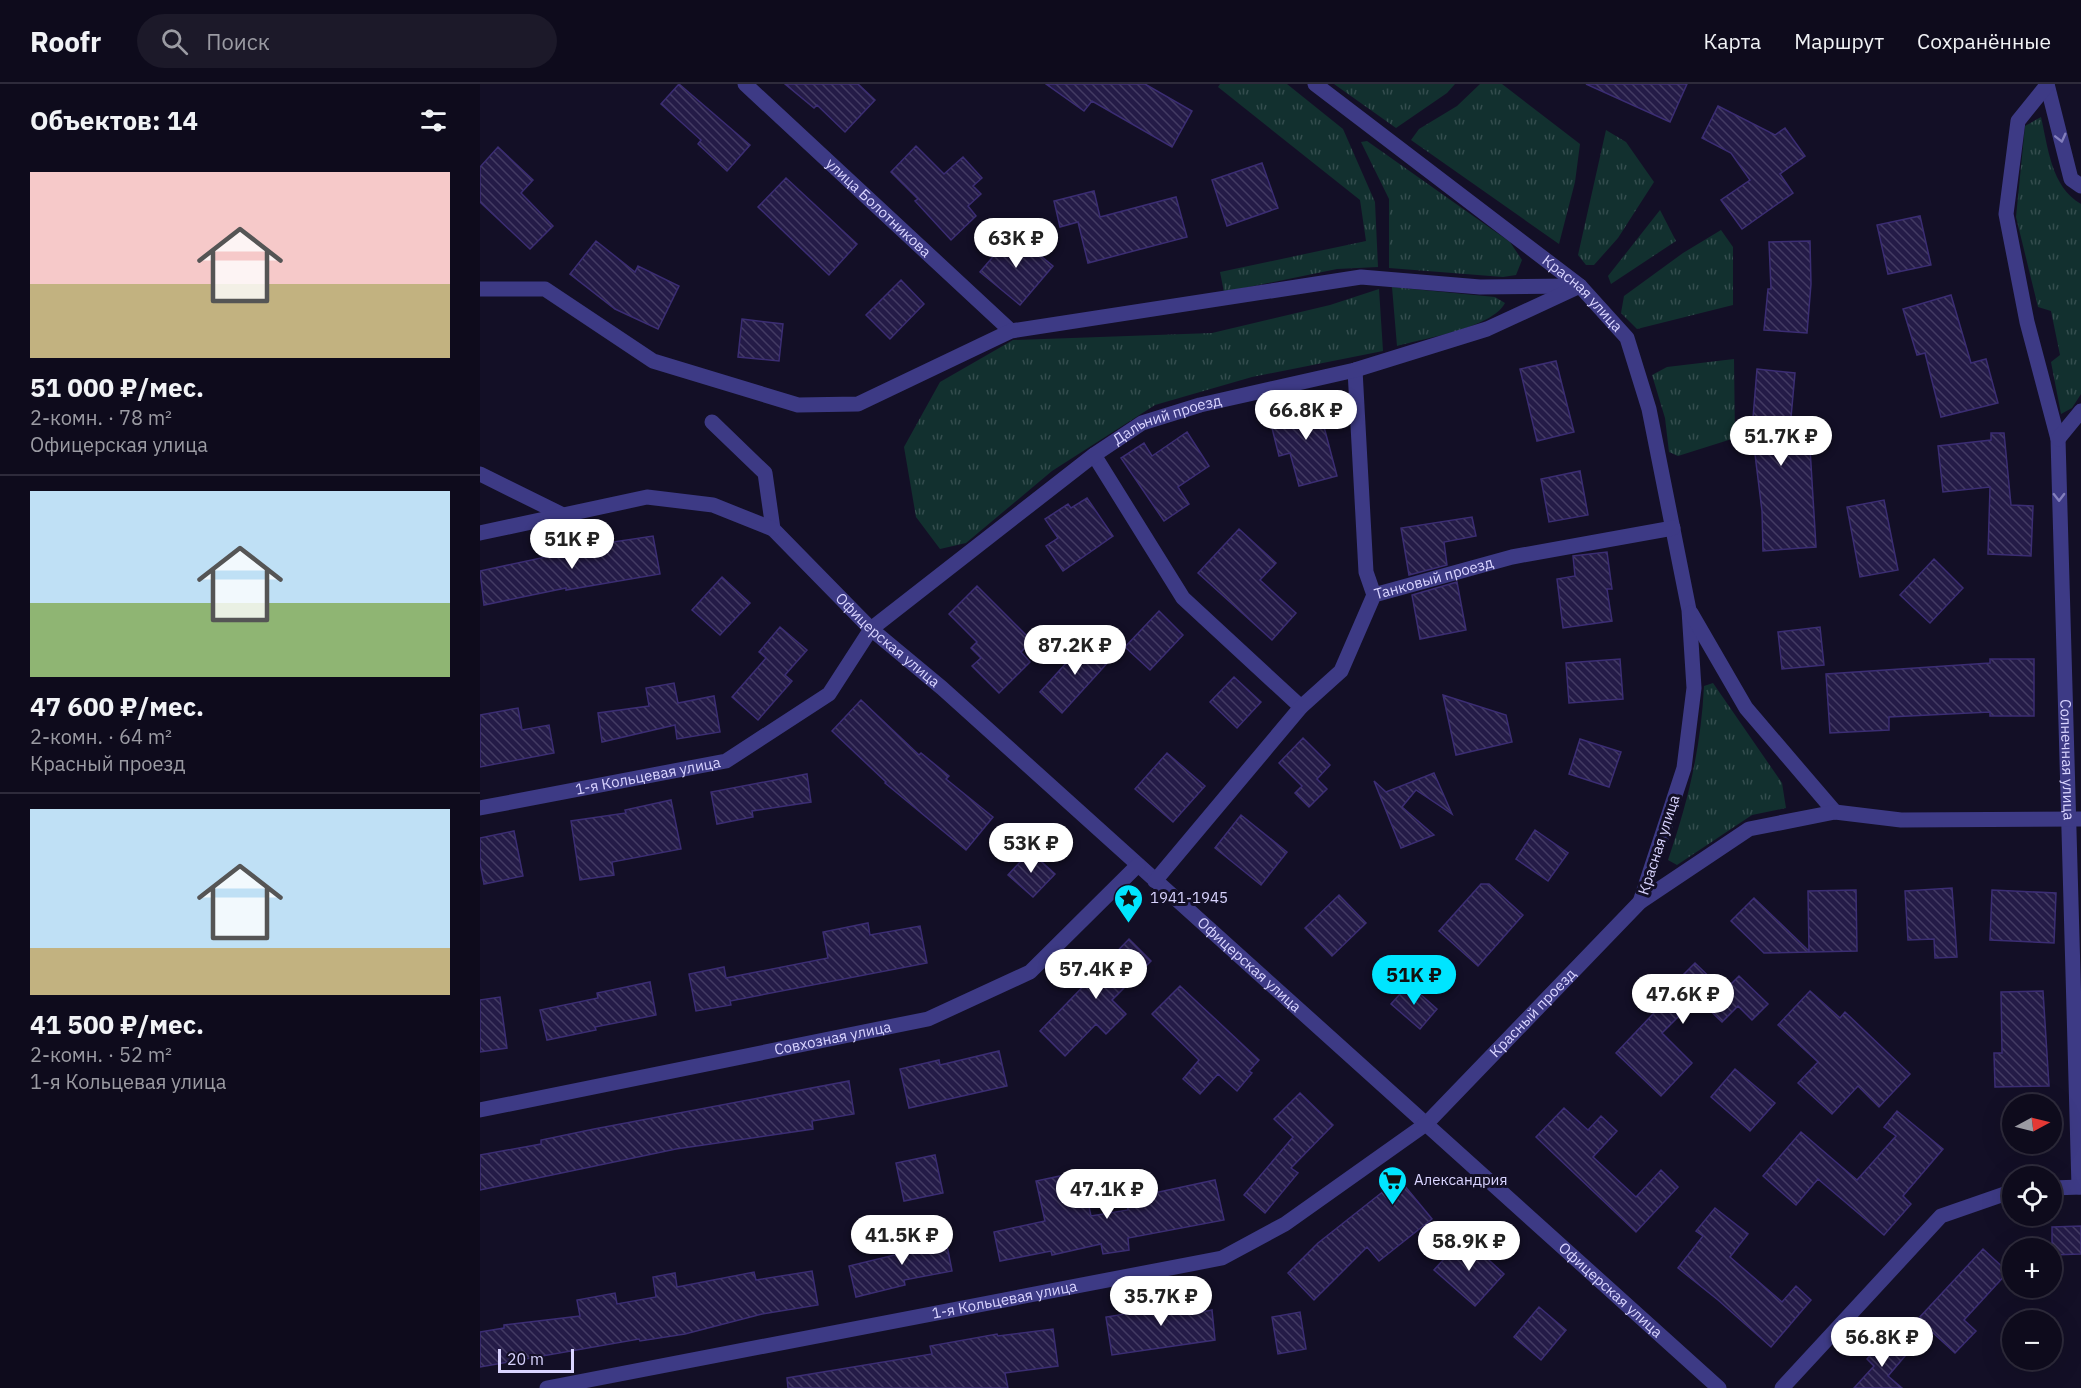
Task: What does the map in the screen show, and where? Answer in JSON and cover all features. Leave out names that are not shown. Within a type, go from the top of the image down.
[{"type":"street","name":"улица Болотникова","points":[[745,84],[1011,331]]},
{"type":"street","name":"Красная улица","points":[[1315,84],[1580,286],[1627,338],[1649,409],[1689,610],[1694,688],[1684,768],[1640,902]]},
{"type":"street","points":[[2047,84],[2071,180],[2081,186]]},
{"type":"street","name":"Солнечная улица","points":[[2047,84],[2018,121],[2006,214],[2027,322],[2058,439],[2074,819],[2080,1187]]},
{"type":"street","points":[[480,289],[545,289],[653,361],[798,405],[858,404],[1011,331],[1361,278],[1480,287],[1580,286]]},
{"type":"street","name":"Дальний проезд","points":[[871,629],[1094,455],[1142,423],[1200,405],[1354,370],[1487,329],[1580,286]]},
{"type":"street","points":[[1354,370],[1366,572],[1374,595]]},
{"type":"street","points":[[2058,439],[2081,411]]},
{"type":"street","points":[[480,533],[646,497],[713,505],[773,529],[765,473],[712,422]]},
{"type":"street","points":[[1094,455],[1184,598],[1302,707]]},
{"type":"street","points":[[480,474],[565,516]]},
{"type":"street","name":"Танковый проезд","points":[[1155,881],[1302,707],[1341,671],[1374,595],[1512,557],[1673,528]]},
{"type":"street","name":"Офицерская улица","points":[[773,529],[871,629],[942,688],[1719,1388]]},
{"type":"street","name":"Красная улица","points":[[1689,610],[1746,708],[1835,812]]},
{"type":"street","name":"1-я Кольцевая улица","points":[[480,808],[726,761],[829,694],[871,629]]},
{"type":"street","name":"Красная улица","points":[[1640,902],[1749,829],[1835,812],[1901,820],[2074,819]]},
{"type":"street","name":"Совхозная улица","points":[[480,1110],[928,1019],[1029,972],[1138,866]]},
{"type":"street","name":"Красный проезд","points":[[1426,1124],[1640,902]]},
{"type":"street","name":"1-я Кольцевая улица","points":[[547,1388],[1222,1258],[1285,1224],[1426,1124]]},
{"type":"street","points":[[2062,1188],[2080,1187]]},
{"type":"street","points":[[1782,1388],[1941,1215],[2002,1195]]},
{"type":"green space","points":[[1220,84],[1287,84],[1343,129],[1375,202],[1378,267],[1337,269],[1224,292],[1220,272],[1366,241],[1360,200],[1218,87]]},
{"type":"green space","points":[[1334,84],[1455,84],[1447,93],[1396,128]]},
{"type":"green space","points":[[1480,84],[1502,84],[1580,144],[1575,182],[1559,244],[1411,140],[1419,129],[1457,106]]},
{"type":"green space","points":[[2041,117],[2057,177],[2071,197],[2081,204],[2081,394],[2072,408],[2061,414],[2051,362],[2060,355],[2051,311],[2038,307],[2016,217],[2025,126]]},
{"type":"green space","points":[[1606,130],[1626,142],[1654,182],[1618,238],[1594,265],[1586,265],[1578,255]]},
{"type":"green space","points":[[1367,141],[1510,242],[1522,260],[1516,275],[1503,277],[1389,268],[1389,199],[1361,142]]},
{"type":"green space","points":[[1660,210],[1676,241],[1611,284],[1608,276]]},
{"type":"green space","points":[[1721,230],[1733,247],[1733,305],[1637,329],[1621,313],[1624,296],[1683,253]]},
{"type":"green space","points":[[1392,287],[1495,297],[1505,303],[1498,312],[1487,319],[1457,331],[1397,346]]},
{"type":"green space","points":[[1379,289],[1383,351],[1252,377],[1155,405],[1052,471],[966,543],[940,549],[916,517],[904,447],[940,382],[1013,340],[1212,333],[1330,305]]},
{"type":"green space","points":[[1734,359],[1735,438],[1678,456],[1669,452],[1665,418],[1652,375],[1667,367]]},
{"type":"green space","points":[[1713,683],[1782,783],[1786,808],[1752,815],[1677,865],[1668,860],[1682,817],[1692,774],[1700,731],[1704,686]]},
{"type":"building","points":[[679,84],[750,145],[727,171],[698,144],[701,140],[661,104]]},
{"type":"building","points":[[785,84],[858,84],[875,100],[845,132],[817,105],[814,108]]},
{"type":"building","points":[[1046,84],[1145,84],[1192,111],[1172,147],[1092,101],[1084,111]]},
{"type":"building","points":[[1586,84],[1687,84],[1670,122]]},
{"type":"building","points":[[1718,106],[1775,135],[1785,128],[1805,156],[1780,174],[1793,193],[1742,229],[1721,200],[1750,180],[1731,153],[1702,138]]},
{"type":"building","points":[[916,146],[944,174],[963,157],[982,178],[973,186],[981,194],[968,206],[976,216],[951,240],[915,201],[918,199],[891,172]]},
{"type":"building","points":[[498,147],[533,180],[521,193],[553,226],[530,249],[480,202],[480,167]]},
{"type":"building","points":[[1262,163],[1278,208],[1227,226],[1212,180]]},
{"type":"building","points":[[786,178],[857,244],[829,275],[758,207]]},
{"type":"building","points":[[1094,191],[1100,217],[1176,197],[1187,237],[1088,263],[1078,222],[1060,227],[1054,201]]},
{"type":"building","points":[[1920,216],[1931,265],[1888,274],[1877,225]]},
{"type":"building","points":[[1013,233],[1053,266],[1020,305],[980,272]]},
{"type":"building","points":[[596,241],[635,272],[638,266],[679,286],[658,329],[615,309],[570,274]]},
{"type":"building","points":[[1810,241],[1811,284],[1807,333],[1764,330],[1768,289],[1771,289],[1769,242]]},
{"type":"building","points":[[901,280],[924,304],[890,339],[866,315]]},
{"type":"building","points":[[1951,295],[1971,363],[1986,359],[1998,403],[1941,417],[1925,353],[1917,355],[1903,309]]},
{"type":"building","points":[[742,319],[783,324],[779,361],[738,357]]},
{"type":"building","points":[[1556,361],[1574,432],[1537,441],[1520,369]]},
{"type":"building","points":[[1757,369],[1795,373],[1788,451],[1810,448],[1816,547],[1763,551],[1762,511],[1752,430]]},
{"type":"building","points":[[1332,400],[1337,419],[1323,423],[1337,476],[1299,486],[1290,453],[1279,456],[1269,416]]},
{"type":"building","points":[[1187,432],[1209,466],[1178,487],[1189,504],[1164,521],[1121,458],[1144,443],[1152,456]]},
{"type":"building","points":[[1991,433],[2004,433],[2011,505],[2033,506],[2031,556],[1988,554],[1990,487],[1943,492],[1938,446],[1991,440]]},
{"type":"building","points":[[1580,471],[1588,515],[1549,522],[1541,479]]},
{"type":"building","points":[[1087,498],[1113,536],[1063,571],[1046,546],[1058,538],[1045,519],[1068,504],[1071,508]]},
{"type":"building","points":[[1884,500],[1898,570],[1860,577],[1847,507]]},
{"type":"building","points":[[1472,517],[1476,536],[1444,542],[1447,565],[1409,575],[1401,528]]},
{"type":"building","points":[[1239,529],[1276,563],[1260,580],[1296,613],[1272,640],[1198,573]]},
{"type":"building","points":[[653,536],[660,574],[566,590],[566,588],[484,605],[480,571],[560,554],[559,550]]},
{"type":"building","points":[[1607,552],[1612,589],[1607,589],[1612,621],[1563,628],[1557,579],[1575,576],[1573,556]]},
{"type":"building","points":[[1934,559],[1963,588],[1930,623],[1900,595]]},
{"type":"building","points":[[722,577],[750,603],[720,635],[692,610]]},
{"type":"building","points":[[1457,582],[1466,630],[1420,639],[1412,595]]},
{"type":"building","points":[[977,586],[1032,641],[1021,652],[1030,662],[999,693],[972,666],[981,658],[971,648],[977,642],[949,614]]},
{"type":"building","points":[[1159,611],[1183,635],[1150,670],[1125,647]]},
{"type":"building","points":[[780,627],[807,650],[785,675],[792,681],[758,720],[732,697],[766,658],[759,652]]},
{"type":"building","points":[[1820,627],[1824,665],[1782,669],[1778,632]]},
{"type":"building","points":[[1087,640],[1110,660],[1062,713],[1040,692]]},
{"type":"building","points":[[1620,659],[1623,699],[1569,703],[1566,663]]},
{"type":"building","points":[[1990,659],[2034,659],[2034,716],[1990,716],[1990,712],[1889,717],[1889,730],[1830,733],[1826,674],[1990,663]]},
{"type":"building","points":[[1234,677],[1261,702],[1237,728],[1210,702]]},
{"type":"building","points":[[674,683],[678,703],[714,696],[720,732],[677,739],[675,725],[602,742],[598,713],[649,706],[646,688]]},
{"type":"building","points":[[1443,695],[1506,715],[1512,742],[1456,755]]},
{"type":"building","points":[[861,700],[919,755],[921,753],[949,776],[946,779],[993,817],[966,850],[885,783],[832,731]]},
{"type":"building","points":[[518,708],[522,730],[549,725],[554,753],[480,767],[480,715]]},
{"type":"building","points":[[1303,738],[1330,765],[1317,779],[1327,789],[1309,807],[1295,793],[1302,786],[1279,763]]},
{"type":"building","points":[[1580,739],[1621,752],[1609,787],[1569,774]]},
{"type":"building","points":[[1167,753],[1205,786],[1173,822],[1135,789]]},
{"type":"building","points":[[1434,773],[1452,814],[1416,790],[1402,807],[1434,835],[1401,848],[1374,781],[1386,792]]},
{"type":"building","points":[[807,774],[811,802],[752,811],[753,817],[717,824],[711,792]]},
{"type":"building","points":[[671,800],[681,849],[612,862],[614,875],[580,880],[571,821],[626,813],[625,810]]},
{"type":"building","points":[[1241,815],[1287,852],[1261,885],[1215,848]]},
{"type":"building","points":[[1535,830],[1568,853],[1548,881],[1516,859]]},
{"type":"building","points":[[514,831],[523,876],[484,884],[480,863],[480,838]]},
{"type":"building","points":[[1030,851],[1055,874],[1033,897],[1008,875]]},
{"type":"building","points":[[1481,884],[1489,884],[1523,915],[1478,966],[1439,931]]},
{"type":"building","points":[[1952,888],[1957,957],[1935,958],[1934,939],[1908,940],[1905,891]]},
{"type":"building","points":[[1856,890],[1857,951],[1764,953],[1731,921],[1754,898],[1809,951],[1808,891]]},
{"type":"building","points":[[1992,890],[2056,893],[2054,943],[1990,940]]},
{"type":"building","points":[[1339,895],[1366,923],[1332,956],[1305,928]]},
{"type":"building","points":[[868,923],[870,935],[920,926],[927,963],[730,1001],[731,1005],[696,1011],[689,974],[724,967],[726,978],[828,958],[823,932]]},
{"type":"building","points":[[1129,939],[1151,961],[1112,1000],[1126,1014],[1106,1034],[1096,1024],[1065,1056],[1040,1031]]},
{"type":"building","points":[[1695,963],[1724,991],[1739,976],[1768,1004],[1752,1020],[1738,1006],[1722,1022],[1697,998],[1662,1033],[1692,1063],[1661,1096],[1616,1053],[1670,996],[1666,992]]},
{"type":"building","points":[[650,982],[656,1015],[595,1027],[596,1030],[547,1040],[540,1010],[598,998],[597,993]]},
{"type":"building","points":[[1409,984],[1437,1009],[1420,1029],[1391,1004]]},
{"type":"building","points":[[1180,986],[1259,1060],[1249,1071],[1252,1073],[1237,1091],[1218,1074],[1200,1094],[1183,1079],[1199,1060],[1152,1014]]},
{"type":"building","points":[[1810,991],[1840,1018],[1845,1012],[1910,1074],[1879,1107],[1858,1086],[1832,1114],[1798,1083],[1818,1062],[1778,1025]]},
{"type":"building","points":[[2043,991],[2049,1086],[1995,1087],[1994,1053],[2002,1053],[2001,992]]},
{"type":"building","points":[[500,997],[507,1048],[480,1052],[480,1000]]},
{"type":"building","points":[[999,1051],[1007,1086],[909,1108],[900,1069],[939,1060],[940,1065]]},
{"type":"building","points":[[1735,1069],[1775,1103],[1750,1131],[1711,1097]]},
{"type":"building","points":[[849,1081],[854,1114],[812,1121],[813,1129],[676,1149],[480,1190],[480,1155],[541,1144],[541,1140],[594,1129]]},
{"type":"building","points":[[1300,1093],[1333,1125],[1291,1168],[1298,1173],[1265,1213],[1244,1195],[1293,1137],[1274,1119]]},
{"type":"building","points":[[1564,1108],[1588,1130],[1601,1116],[1617,1131],[1593,1157],[1636,1197],[1661,1170],[1678,1187],[1636,1232],[1536,1137]]},
{"type":"building","points":[[1897,1111],[1943,1149],[1903,1196],[1911,1204],[1884,1235],[1818,1179],[1796,1205],[1763,1176],[1801,1132],[1857,1180],[1896,1136],[1884,1127]]},
{"type":"building","points":[[935,1155],[943,1193],[904,1201],[896,1163]]},
{"type":"building","points":[[1060,1176],[1063,1192],[1085,1188],[1091,1216],[1128,1210],[1126,1199],[1215,1180],[1224,1220],[1128,1238],[1129,1250],[1103,1254],[1101,1244],[1052,1255],[1051,1251],[1000,1261],[994,1232],[1045,1221],[1036,1181]]},
{"type":"building","points":[[1399,1179],[1432,1219],[1379,1261],[1367,1247],[1314,1300],[1288,1273],[1318,1243]]},
{"type":"building","points":[[1715,1208],[1748,1234],[1730,1257],[1782,1302],[1796,1286],[1811,1300],[1771,1347],[1678,1268],[1703,1236],[1696,1231]]},
{"type":"building","points":[[2081,1226],[2081,1254],[2062,1255],[2062,1238],[2052,1238],[2052,1227]]},
{"type":"building","points":[[945,1235],[952,1271],[904,1280],[905,1285],[856,1297],[849,1266],[907,1252],[905,1242]]},
{"type":"building","points":[[1464,1237],[1504,1274],[1475,1306],[1434,1270]]},
{"type":"building","points":[[1983,1249],[2002,1266],[2002,1279],[1964,1320],[1976,1331],[1955,1353],[1918,1319]]},
{"type":"building","points":[[812,1271],[818,1305],[762,1314],[685,1334],[640,1341],[639,1339],[480,1367],[480,1332],[504,1328],[504,1325],[580,1316],[577,1300],[615,1293],[617,1304],[656,1297],[653,1277],[675,1273],[677,1287],[754,1272],[756,1280]]},
{"type":"building","points":[[1200,1297],[1202,1312],[1212,1310],[1215,1340],[1112,1355],[1106,1317],[1162,1308],[1161,1302]]},
{"type":"building","points":[[1539,1307],[1566,1330],[1541,1360],[1514,1337]]},
{"type":"building","points":[[1300,1312],[1306,1349],[1278,1354],[1272,1317]]},
{"type":"building","points":[[1053,1329],[1058,1366],[1005,1373],[1008,1388],[788,1388],[787,1378],[932,1354],[930,1346],[997,1334],[998,1336]]},
{"type":"building","points":[[1885,1339],[1905,1356],[1888,1376],[1902,1388],[1854,1388],[1874,1366],[1867,1359]]},
{"type":"place","name":"1941-1945","points":[[1129,924]]},
{"type":"place","name":"Александрия","points":[[1393,1206]]}]
